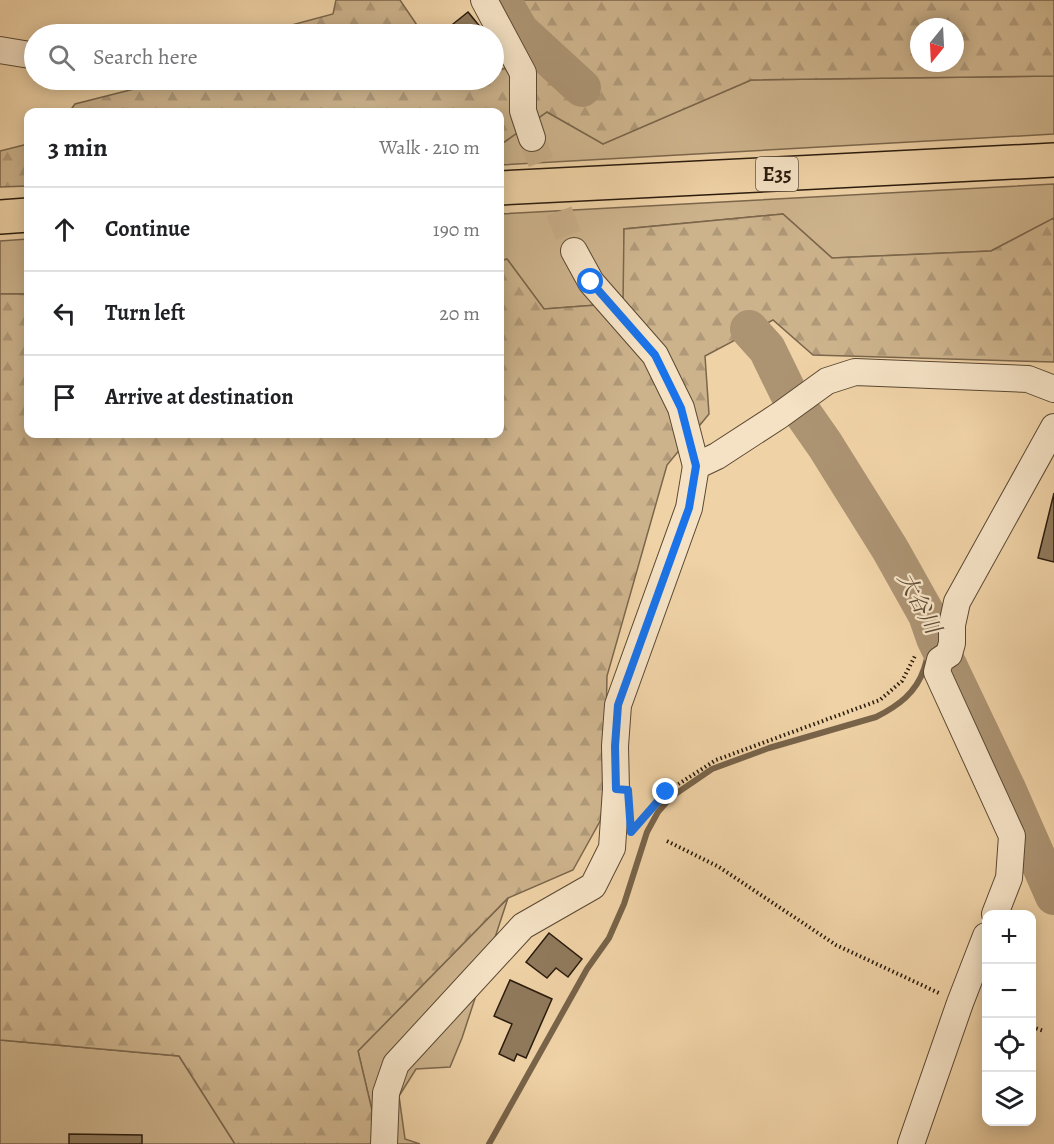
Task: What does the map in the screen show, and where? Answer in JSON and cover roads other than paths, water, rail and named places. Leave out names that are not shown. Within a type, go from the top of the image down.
[{"type":"highway","name":"E35","points":[[504,188],[1054,160]]},
{"type":"highway","points":[[0,217],[24,215]]},
{"type":"street","points":[[484,0],[497,24]]},
{"type":"street","points":[[504,37],[523,73],[524,111],[532,138]]},
{"type":"street","points":[[0,50],[24,54]]},
{"type":"street","points":[[384,1144],[386,1093],[396,1064],[524,926],[593,886],[612,848],[618,705],[689,508],[696,466],[681,408],[655,355],[591,282],[574,251]]},
{"type":"street","points":[[696,466],[717,456],[827,381],[855,372],[1028,379],[1054,389]]},
{"type":"street","points":[[997,910],[1009,878],[1012,836],[937,672],[935,657],[952,643],[952,625],[957,602],[1054,427]]},
{"type":"street","points":[[911,1144],[960,1003],[982,948]]},
{"type":"waterway","name":"大谷川","points":[[502,0],[520,31],[582,88]]},
{"type":"waterway","name":"大谷川","points":[[749,329],[767,349],[788,392],[825,445],[890,549],[927,615],[935,638],[1008,791],[1054,896]]},
{"type":"waterway","points":[[489,1144],[587,969],[609,938],[624,904],[647,832],[658,812],[671,797],[712,769],[769,748],[876,717],[892,708],[911,692],[921,678],[929,649],[935,638]]},
{"type":"tunnel","points":[[532,138],[574,251]]}]
